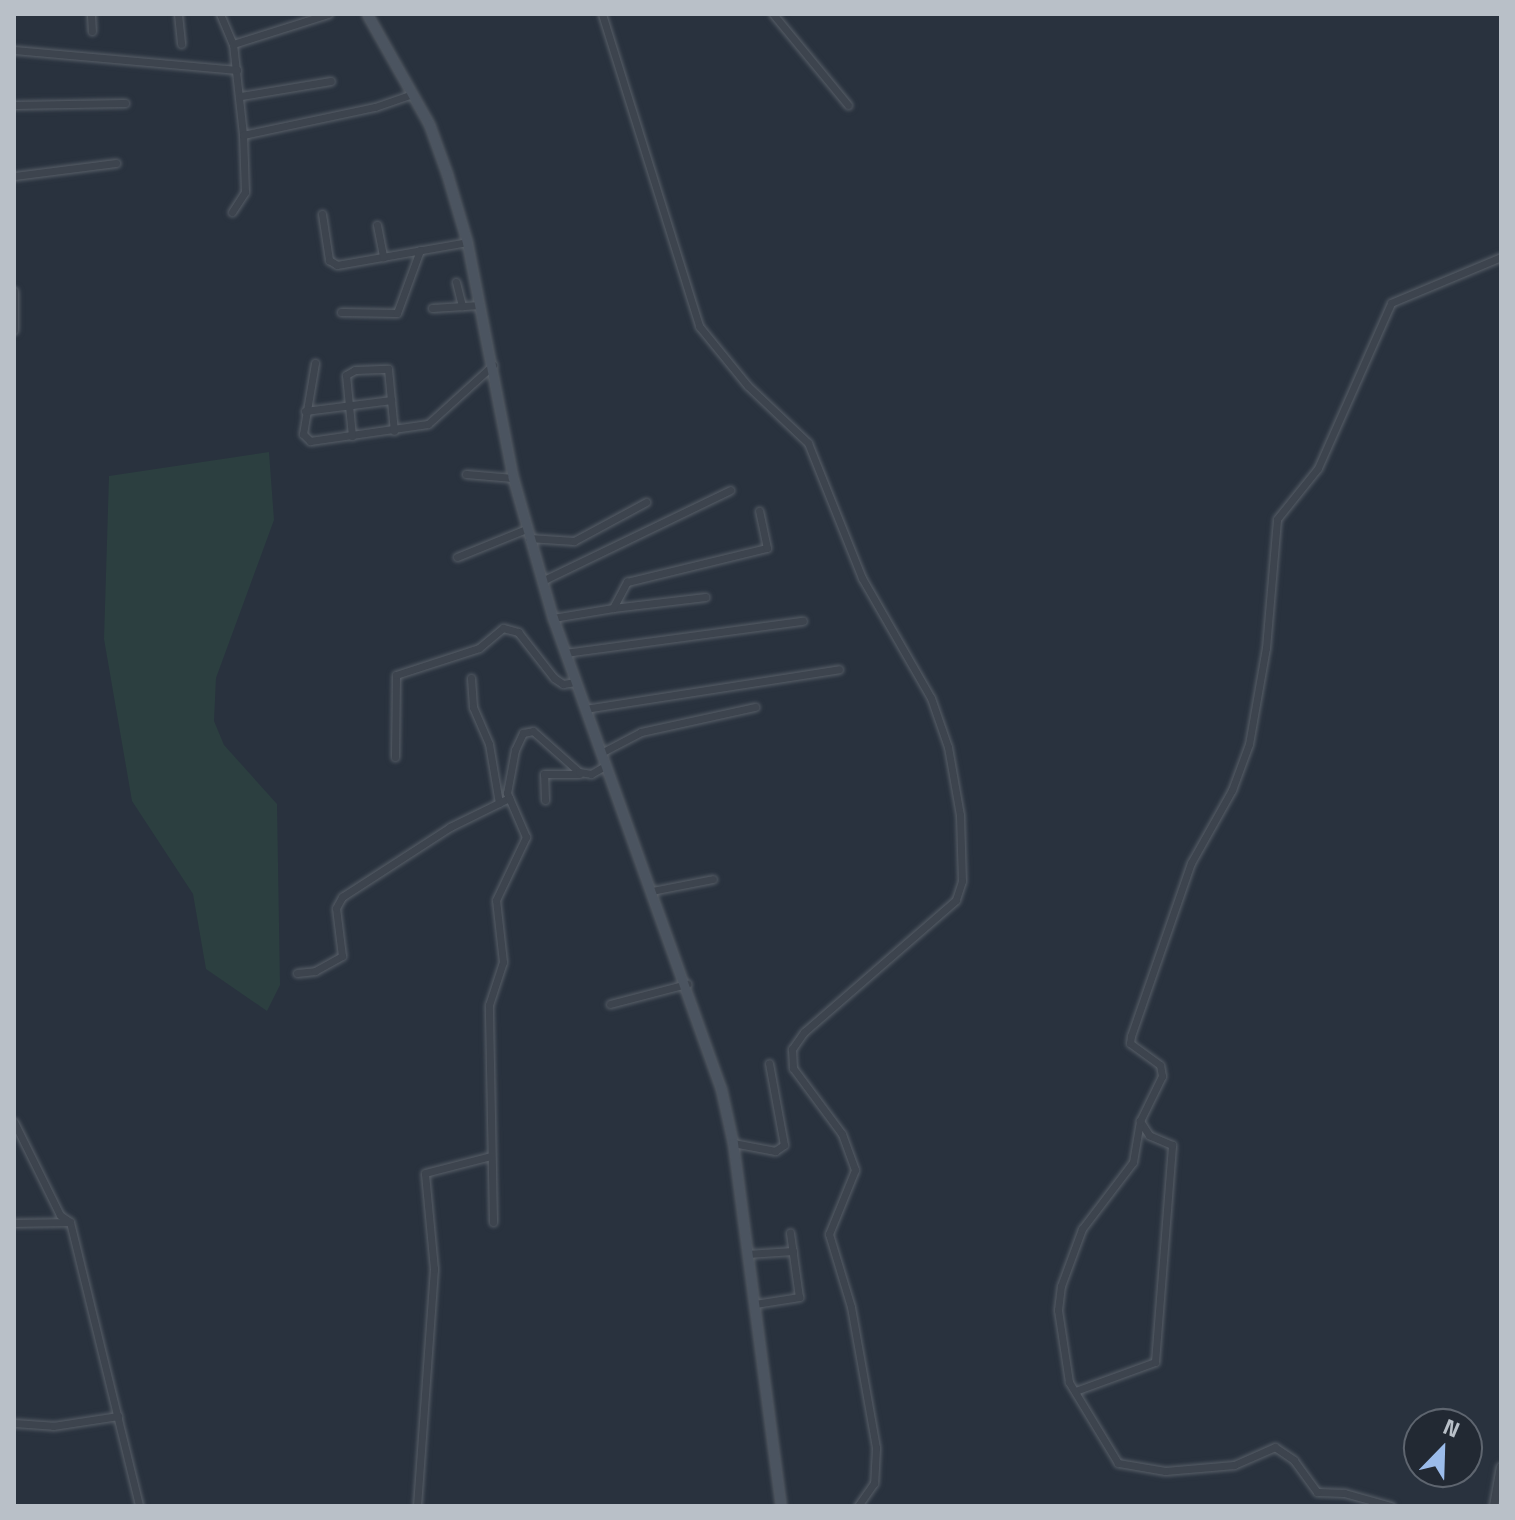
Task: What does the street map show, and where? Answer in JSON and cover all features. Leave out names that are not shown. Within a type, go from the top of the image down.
[{"type":"main road","points":[[367,14],[429,124],[467,242],[513,478],[553,618],[687,984],[733,1143],[781,1506]]},
{"type":"street","points":[[91,14],[92,31]]},
{"type":"street","points":[[178,14],[181,44]]},
{"type":"street","points":[[220,14],[233,44],[241,96],[245,192],[232,212]]},
{"type":"street","points":[[233,44],[328,14]]},
{"type":"street","points":[[602,14],[699,326],[748,386],[808,443],[862,578],[931,698],[948,747],[960,815],[962,881],[956,900],[804,1032],[792,1049],[793,1068],[842,1134],[855,1170],[829,1234],[851,1307],[876,1448],[874,1483],[858,1506]]},
{"type":"street","points":[[773,14],[848,105]]},
{"type":"street","points":[[14,50],[237,70]]},
{"type":"street","points":[[241,96],[331,81]]},
{"type":"street","points":[[243,135],[375,107],[412,94]]},
{"type":"street","points":[[14,105],[125,103]]},
{"type":"street","points":[[14,176],[116,163]]},
{"type":"street","points":[[322,214],[332,264],[467,242]]},
{"type":"street","points":[[377,225],[383,257]]},
{"type":"street","points":[[341,312],[381,317],[397,313],[420,250]]},
{"type":"street","points":[[1391,1506],[1344,1493],[1317,1492],[1294,1460],[1275,1447],[1234,1465],[1132,1469],[1118,1463],[1078,1390],[1069,1382],[1061,1350],[1061,1286],[1082,1229],[1133,1162],[1140,1121],[1163,1069],[1130,1043],[1131,1036],[1191,863],[1232,790],[1249,744],[1266,648],[1277,519],[1318,468],[1391,303],[1501,257]]},
{"type":"street","points":[[456,282],[462,306]]},
{"type":"street","points":[[14,291],[14,330]]},
{"type":"street","points":[[432,308],[480,305]]},
{"type":"street","points":[[315,363],[305,411],[305,439],[394,431],[428,424],[493,365]]},
{"type":"street","points":[[352,436],[346,375],[355,370],[388,369],[394,431]]},
{"type":"street","points":[[305,411],[391,400]]},
{"type":"street","points":[[466,474],[513,478]]},
{"type":"street","points":[[542,581],[730,490]]},
{"type":"street","points":[[457,557],[528,533],[574,541],[646,502]]},
{"type":"street","points":[[613,608],[627,582],[767,548],[759,511]]},
{"type":"street","points":[[553,618],[705,597]]},
{"type":"street","points":[[565,653],[803,621]]},
{"type":"street","points":[[395,757],[396,675],[479,648],[503,628],[518,632],[554,678],[563,684],[575,682]]},
{"type":"street","points":[[585,709],[839,669]]},
{"type":"street","points":[[471,678],[473,707],[489,744],[499,803]]},
{"type":"street","points":[[601,753],[641,732],[755,707]]},
{"type":"street","points":[[493,1222],[489,1005],[503,962],[496,900],[526,837],[509,798],[515,750],[528,731],[566,765],[585,775]]},
{"type":"street","points":[[545,800],[544,774],[585,775],[605,766]]},
{"type":"street","points":[[297,973],[315,971],[342,956],[336,908],[342,897],[450,827],[509,798]]},
{"type":"street","points":[[652,891],[713,879]]},
{"type":"street","points":[[610,1004],[687,984]]},
{"type":"street","points":[[733,1143],[775,1151],[784,1145],[769,1063]]},
{"type":"street","points":[[1078,1390],[1155,1362],[1172,1145],[1149,1135],[1140,1121]]},
{"type":"street","points":[[14,1122],[60,1215],[70,1222],[139,1506]]},
{"type":"street","points":[[417,1506],[434,1269],[425,1173],[491,1156]]},
{"type":"street","points":[[14,1223],[70,1222]]},
{"type":"street","points":[[755,1304],[797,1300],[790,1233]]},
{"type":"street","points":[[747,1254],[793,1251]]},
{"type":"street","points":[[14,1423],[53,1426],[118,1416]]},
{"type":"street","points":[[1494,1506],[1501,1468]]},
{"type":"shaded area","points":[[269,452],[274,520],[216,678],[214,721],[224,745],[277,804],[280,985],[267,1011],[206,969],[193,894],[132,801],[104,639],[109,476]]}]
